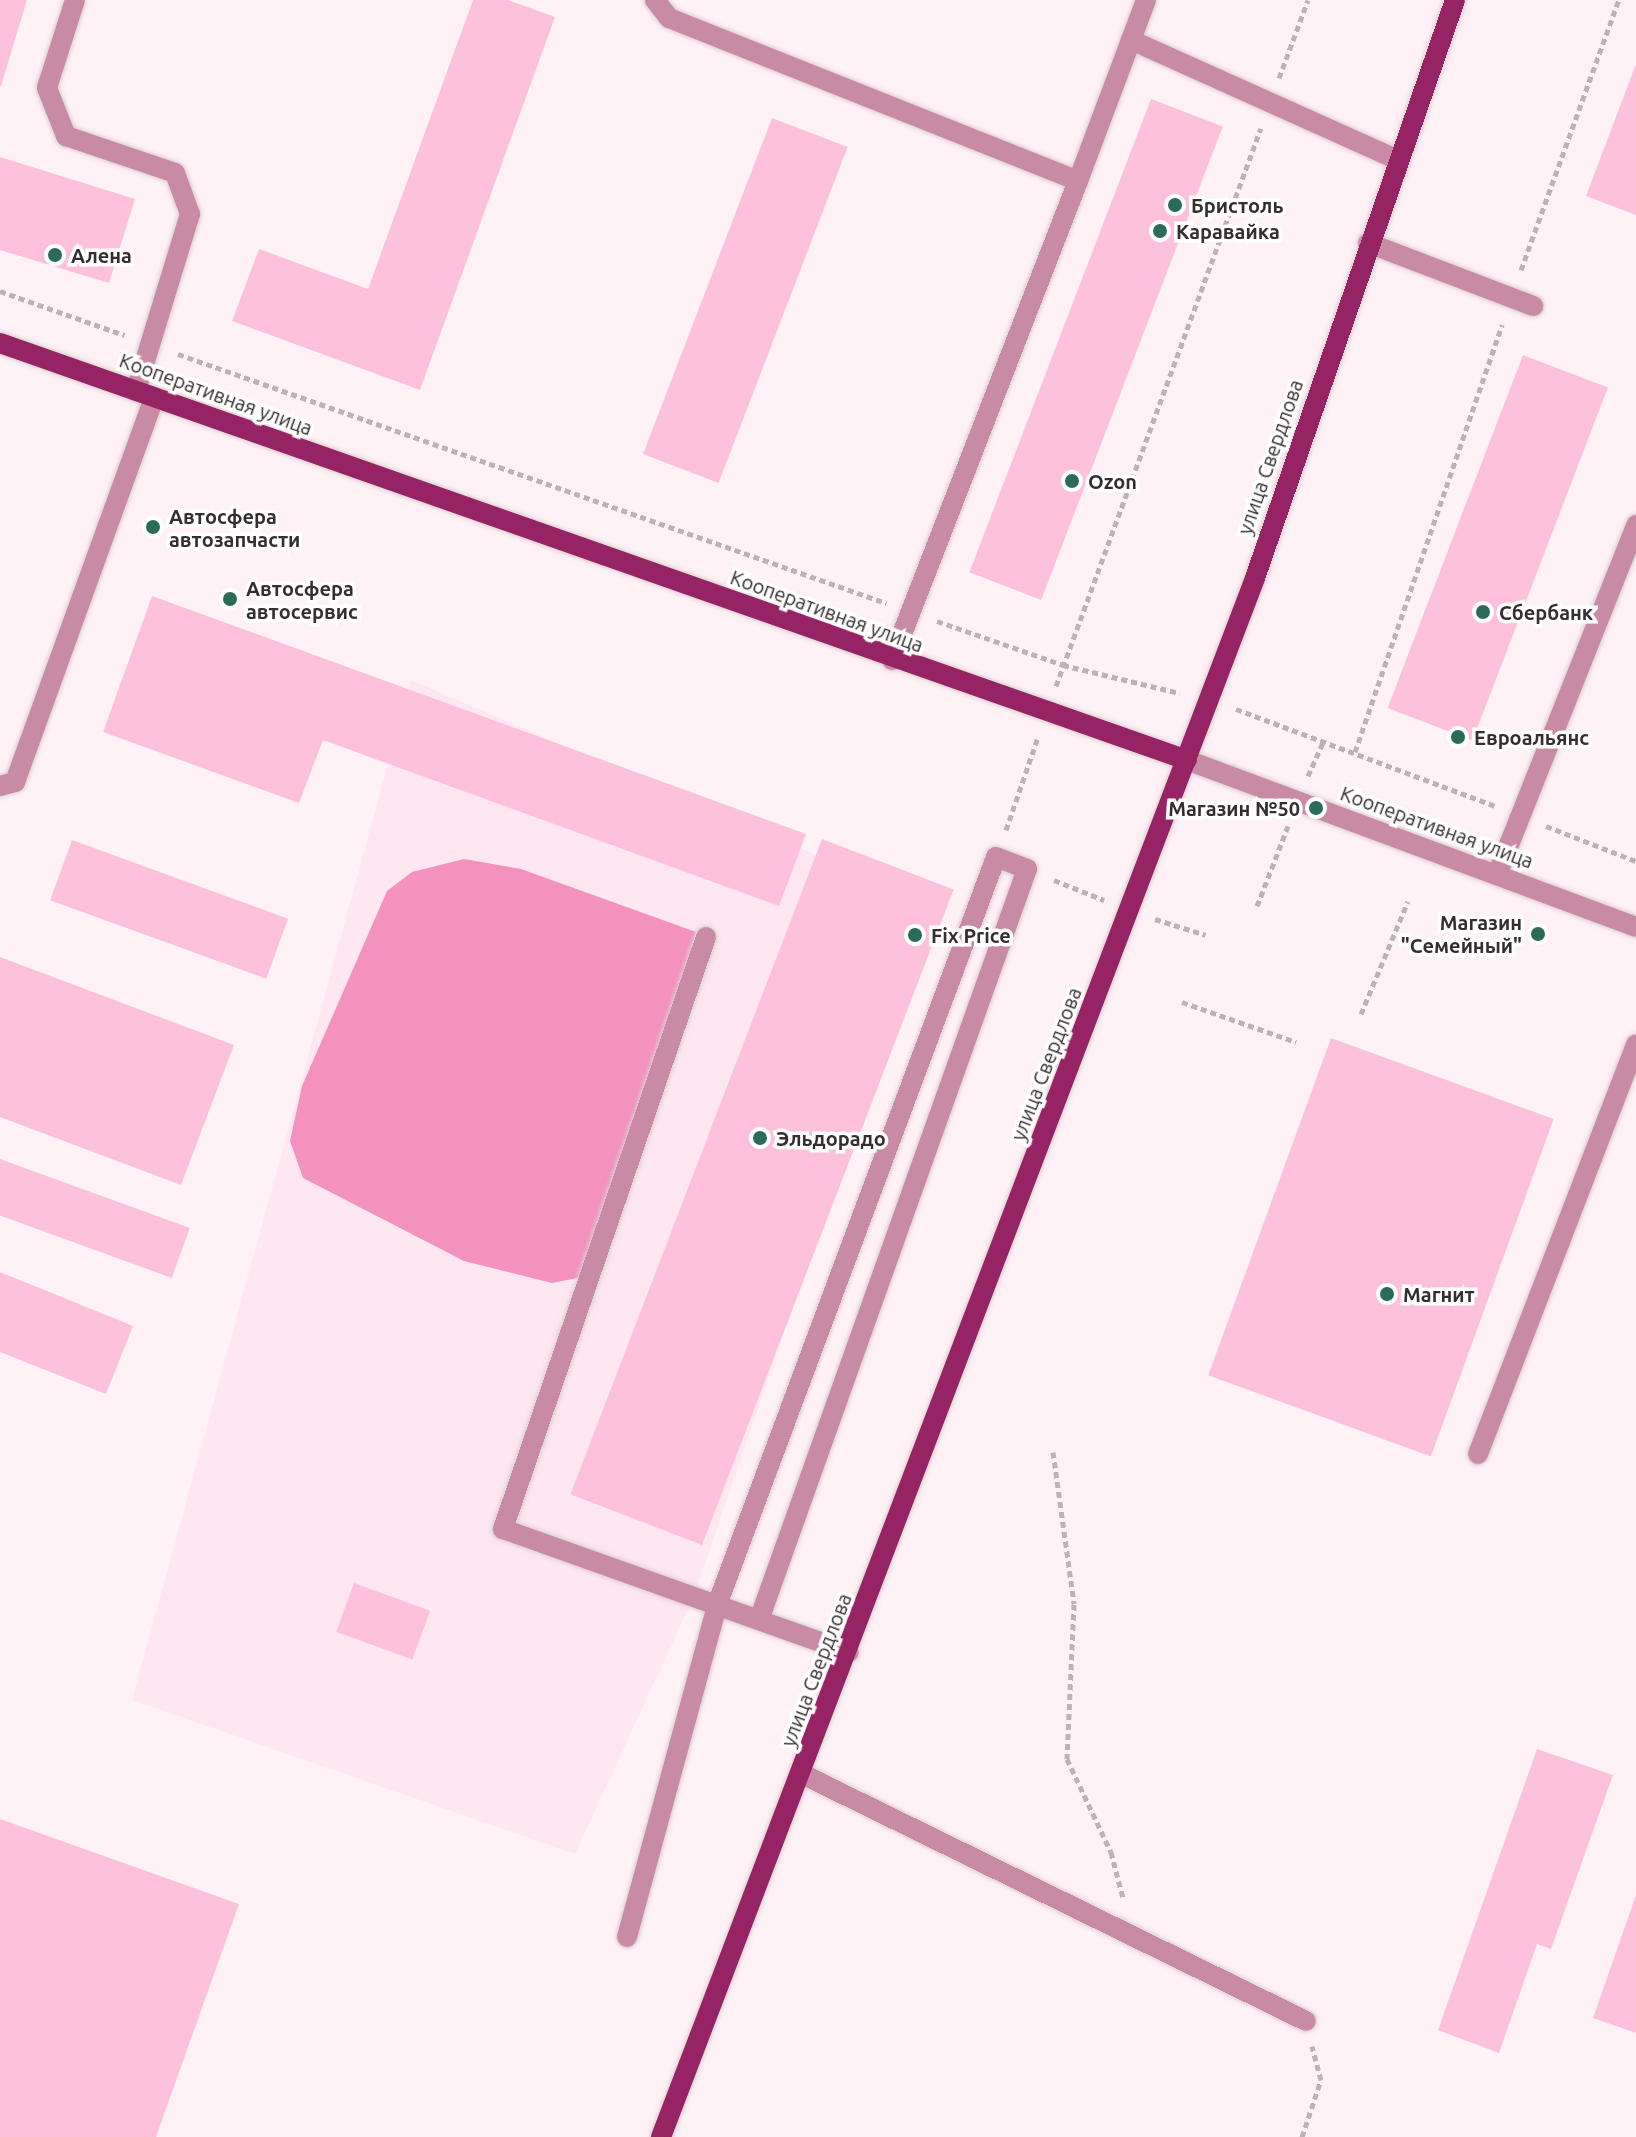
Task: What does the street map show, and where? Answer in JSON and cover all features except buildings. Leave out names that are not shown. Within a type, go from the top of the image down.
[{"type":"main road","name":"улица Свердлова","points":[[661,2137],[849,1652],[1210,700],[1396,159],[1455,0]]},
{"type":"main road","name":"Кооперативная улица","points":[[0,343],[1045,714],[1187,760]]},
{"type":"street","points":[[0,786],[15,782],[145,395],[151,344],[190,214],[175,173],[66,136],[47,88],[75,0]]},
{"type":"street","points":[[655,0],[669,18],[1078,181]]},
{"type":"street","points":[[892,660],[1146,0]]},
{"type":"street","points":[[1131,40],[1271,100],[1396,159]]},
{"type":"street","points":[[1368,243],[1510,300],[1533,306]]},
{"type":"street","points":[[1497,875],[1636,525]]},
{"type":"street","name":"Кооперативная улица","points":[[1187,760],[1298,798],[1636,927]]},
{"type":"street","points":[[627,1937],[717,1605],[996,857],[1027,869],[759,1620]]},
{"type":"street","points":[[706,937],[503,1529],[849,1652]]},
{"type":"street","points":[[1478,1454],[1636,1044]]},
{"type":"street","points":[[802,1774],[1306,2021]]},
{"type":"path","points":[[996,857],[1045,714],[1308,0]]},
{"type":"path","points":[[1355,752],[1510,300],[1619,0]]},
{"type":"path","points":[[0,291],[1063,665],[1210,700],[1324,740],[1636,861]]},
{"type":"path","points":[[1257,906],[1298,798],[1324,740]]},
{"type":"path","points":[[1361,1014],[1408,901]]},
{"type":"path","points":[[1182,1002],[1296,1042]]},
{"type":"path","points":[[1053,1452],[1074,1604],[1067,1759],[1111,1852],[1133,1937]]},
{"type":"path","points":[[1302,2137],[1321,2080],[1306,2021]]},
{"type":"shaded area","points":[[411,680],[930,904],[694,1596],[575,1854],[132,1700]]},
{"type":"shaded area","points":[[464,859],[521,869],[696,932],[614,1215],[582,1277],[552,1283],[464,1261],[303,1178],[290,1141],[302,1086],[387,891],[412,872]]},
{"type":"place","name":"Бристоль","points":[[1175,205]]},
{"type":"place","name":"Каравайка","points":[[1160,231]]},
{"type":"place","name":"Алена","points":[[55,255]]},
{"type":"place","name":"Ozon","points":[[1072,481]]},
{"type":"place","name":"Автосфера автозапчасти","points":[[153,527]]},
{"type":"place","name":"Автосфера автосервис","points":[[230,599]]},
{"type":"place","name":"Сбербанк","points":[[1483,612]]},
{"type":"place","name":"Евроальянс","points":[[1458,737]]},
{"type":"place","name":"Магазин №50","points":[[1316,808]]},
{"type":"place","name":"Магазин \"Семейный\"","points":[[1538,934]]},
{"type":"place","name":"Fix Price","points":[[915,935]]},
{"type":"place","name":"Эльдорадо","points":[[760,1138]]},
{"type":"place","name":"Магнит","points":[[1387,1294]]}]
